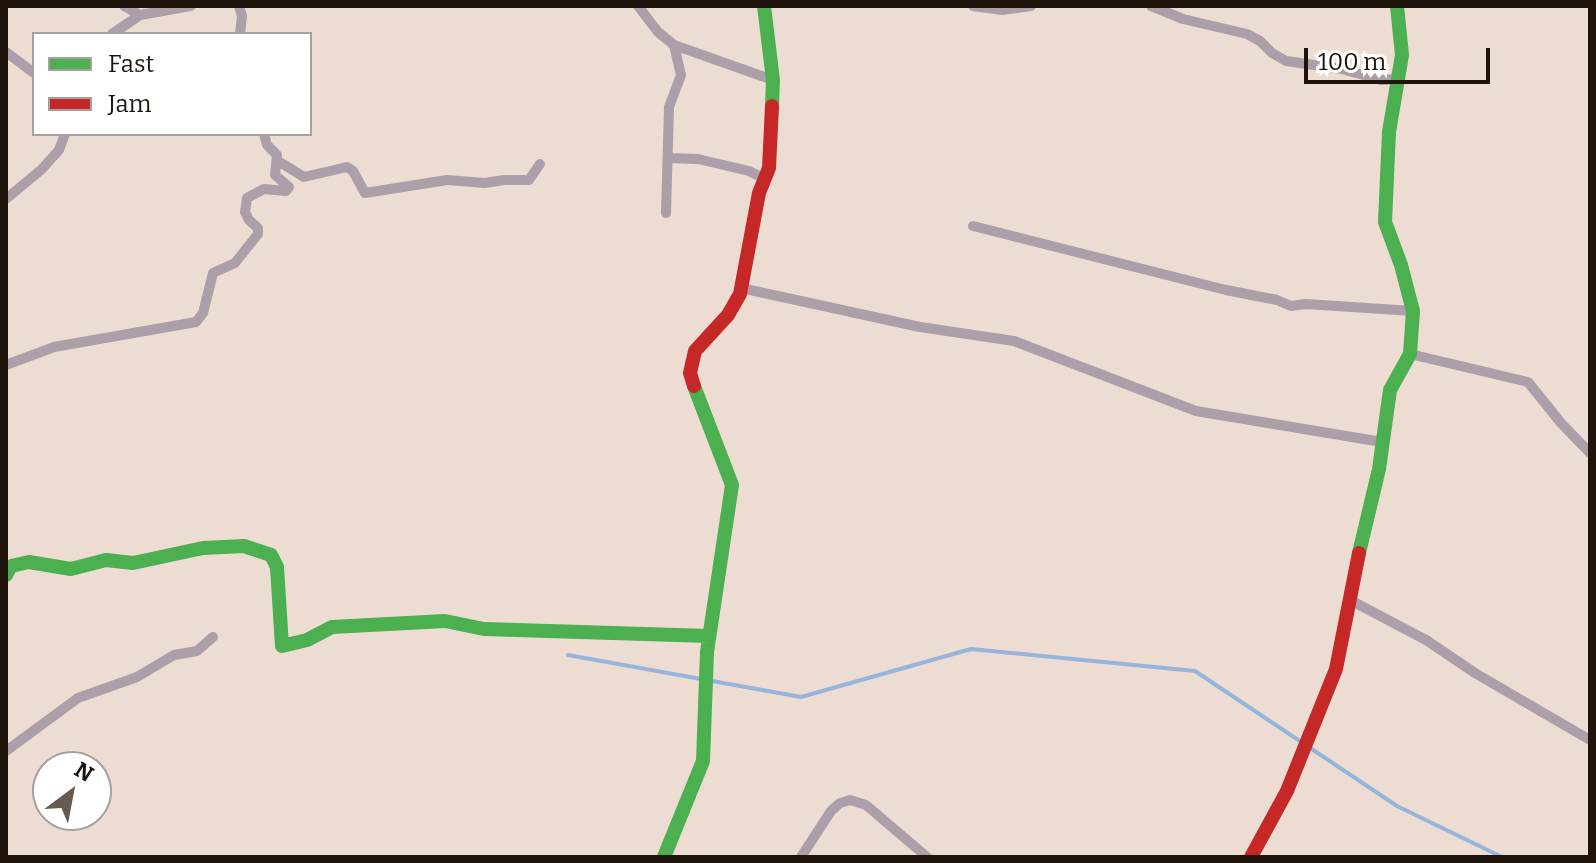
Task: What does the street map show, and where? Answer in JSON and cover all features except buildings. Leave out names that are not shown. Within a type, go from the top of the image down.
[{"type":"street","points":[[124,6],[140,15]]},
{"type":"street","points":[[115,32],[140,15],[191,6]]},
{"type":"street","points":[[239,6],[242,16],[240,32]]},
{"type":"street","points":[[638,6],[658,32],[674,45],[773,80]]},
{"type":"street","points":[[664,857],[703,761],[709,636],[732,485],[721,447],[696,392],[690,373],[691,363],[695,351],[728,315],[741,288],[759,193],[770,160],[773,80],[764,6]]},
{"type":"street","points":[[973,6],[1002,10],[1031,6]]},
{"type":"street","points":[[1151,6],[1183,19],[1247,34],[1286,61],[1342,69],[1381,80],[1399,79]]},
{"type":"street","points":[[1251,857],[1293,774],[1336,669],[1379,469],[1390,390],[1410,354],[1413,311],[1385,222],[1389,132],[1402,55],[1397,6]]},
{"type":"street","points":[[666,213],[669,107],[681,75],[674,45]]},
{"type":"street","points":[[6,52],[32,72]]},
{"type":"street","points":[[6,199],[42,169],[59,150],[64,136]]},
{"type":"street","points":[[264,136],[278,161],[304,177],[347,167],[353,171],[365,193],[447,180],[473,183],[529,180],[540,164]]},
{"type":"street","points":[[668,158],[698,159],[749,171],[765,179]]},
{"type":"street","points":[[6,365],[54,347],[196,322],[203,313],[213,273],[235,263],[258,234],[258,228],[245,212],[247,198],[264,189],[288,189],[275,175],[278,161]]},
{"type":"street","points":[[973,226],[1277,300],[1291,306],[1306,304],[1413,311]]},
{"type":"street","points":[[741,288],[920,327],[1014,341],[1196,411],[1382,442]]},
{"type":"street","points":[[1410,354],[1528,382],[1590,453]]},
{"type":"street","points":[[6,575],[11,566],[29,562],[71,569],[106,560],[133,563],[203,548],[244,546],[271,555],[277,567],[282,646],[307,640],[332,627],[445,621],[484,629],[515,631],[650,632],[709,636]]},
{"type":"street","points":[[1350,600],[1426,640],[1475,673],[1590,740]]},
{"type":"street","points":[[6,751],[78,698],[137,677],[174,655],[197,651],[213,637]]},
{"type":"street","points":[[801,857],[831,811],[840,803],[850,800],[866,805],[927,857]]},
{"type":"waterway","points":[[568,655],[801,697],[971,649],[1195,671],[1397,806],[1502,857]]},
{"type":"traffic: fast","points":[[764,6],[773,80],[772,106]]},
{"type":"traffic: fast","points":[[1359,553],[1379,469],[1390,390],[1410,354],[1413,311],[1385,222],[1389,132],[1402,55],[1397,6]]},
{"type":"traffic: fast","points":[[664,857],[703,761],[707,652],[732,485],[694,386]]},
{"type":"traffic: fast","points":[[6,575],[11,566],[29,562],[71,569],[106,560],[133,563],[203,548],[244,546],[271,555],[277,567],[282,646],[307,640],[332,627],[445,621],[484,629],[709,636]]},
{"type":"traffic: jam","points":[[694,386],[690,373],[695,351],[728,315],[740,294],[759,193],[769,168],[772,106]]},
{"type":"traffic: jam","points":[[1251,857],[1287,791],[1336,669],[1359,553]]}]
